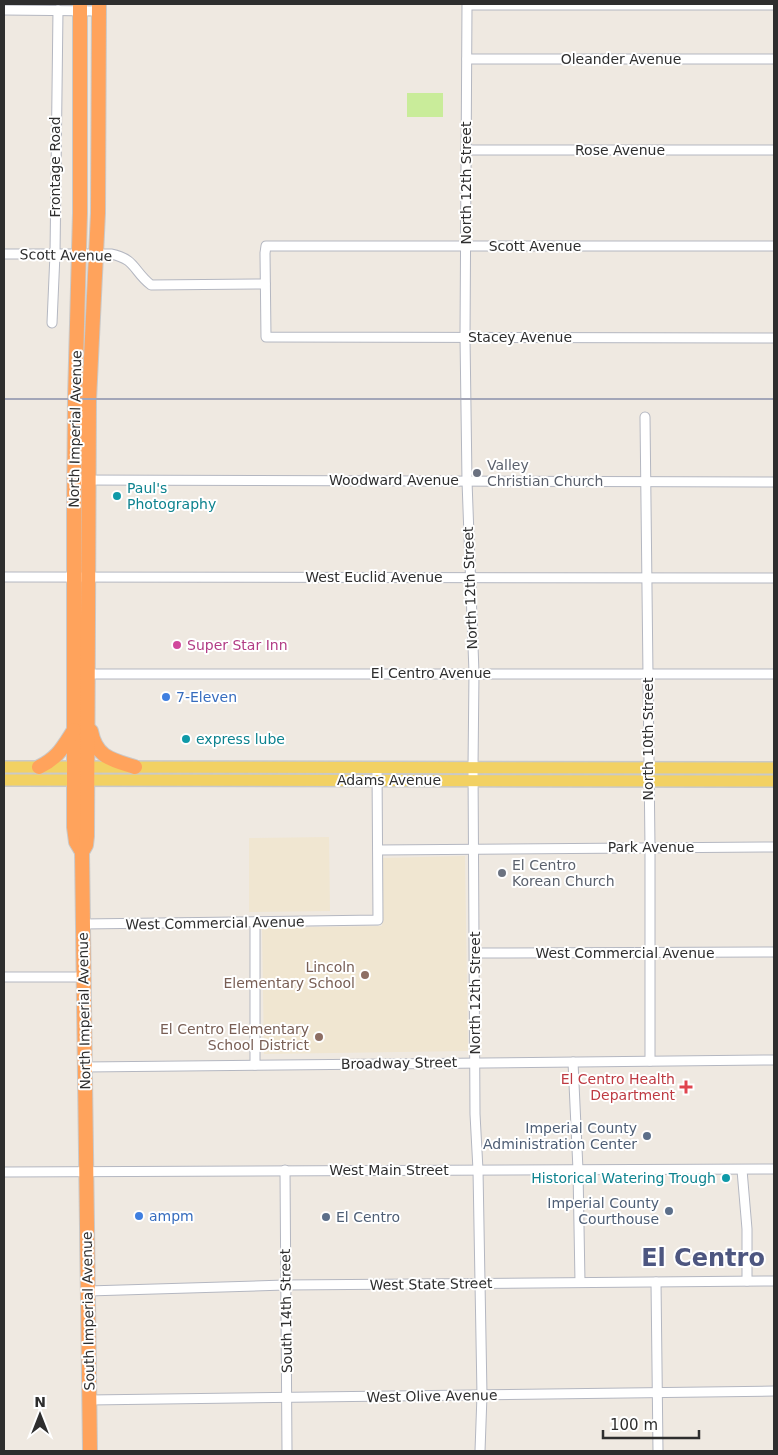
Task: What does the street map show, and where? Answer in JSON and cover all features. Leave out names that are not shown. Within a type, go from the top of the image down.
[{"type":"highway","name":"North Imperial Avenue","points":[[80,7],[79,254],[75,399],[89,577],[88,702],[81,774]]},
{"type":"highway","name":"North Imperial Avenue","points":[[86,1171],[82,852],[86,845],[81,774],[75,729],[74,577],[89,400],[98,213],[99,8]]},
{"type":"highway","points":[[88,702],[92,739],[97,748],[103,755],[111,759],[135,767]]},
{"type":"highway","points":[[39,767],[49,763],[58,756],[75,729]]},
{"type":"highway","name":"South Imperial Avenue","points":[[86,1171],[90,1451]]},
{"type":"main road","name":"Adams Avenue","points":[[4,780],[81,774],[135,767],[376,768],[472,766],[774,768]]},
{"type":"main road","name":"Adams Avenue","points":[[4,767],[39,767],[81,774],[377,780],[774,781]]},
{"type":"street","name":"North 12th Street","points":[[480,1451],[482,1395],[478,1170],[475,1114],[472,766],[474,673],[469,577],[465,337],[467,5],[774,5]]},
{"type":"street","points":[[4,10],[99,8]]},
{"type":"street","name":"Frontage Road","points":[[52,323],[58,10]]},
{"type":"street","name":"Oleander Avenue","points":[[467,59],[774,59]]},
{"type":"street","name":"Rose Avenue","points":[[466,150],[774,150]]},
{"type":"street","name":"Scott Avenue","points":[[4,254],[111,254],[125,257],[135,266],[142,278],[152,284],[265,284],[266,246],[774,246]]},
{"type":"street","name":"Stacey Avenue","points":[[265,284],[266,337],[774,338]]},
{"type":"street","name":"North 10th Street","points":[[645,418],[648,579],[650,1061]]},
{"type":"street","name":"Woodward Avenue","points":[[81,480],[774,482]]},
{"type":"street","name":"West Euclid Avenue","points":[[4,577],[774,578]]},
{"type":"street","name":"El Centro Avenue","points":[[88,674],[774,674]]},
{"type":"street","points":[[376,768],[378,850]]},
{"type":"street","name":"Park Avenue","points":[[378,850],[774,847]]},
{"type":"street","name":"West Commercial Avenue","points":[[83,924],[378,920],[378,850]]},
{"type":"street","points":[[254,922],[255,1065]]},
{"type":"street","name":"West Commercial Avenue","points":[[475,953],[650,954],[774,952]]},
{"type":"street","points":[[4,976],[83,978]]},
{"type":"street","name":"Broadway Street","points":[[84,1067],[774,1060]]},
{"type":"street","points":[[573,1062],[578,1170],[580,1282]]},
{"type":"street","name":"South 14th Street","points":[[284,1170],[287,1451]]},
{"type":"street","points":[[742,1170],[747,1229],[747,1281]]},
{"type":"street","name":"West Main Street","points":[[4,1172],[774,1170]]},
{"type":"street","name":"West State Street","points":[[88,1290],[285,1285],[774,1281]]},
{"type":"street","points":[[656,1282],[658,1451]]},
{"type":"street","name":"West Olive Avenue","points":[[89,1400],[774,1391]]},
{"type":"shaded area","points":[[329,837],[330,911],[249,912],[249,838]]},
{"type":"shaded area","name":"Lincoln Elementary School","points":[[465,856],[468,1051],[264,1054],[262,928],[382,926],[381,858]]},
{"type":"green space","points":[[407,93],[443,93],[443,117],[407,117]]},
{"type":"railway","points":[[4,399],[774,399]]},
{"type":"place","name":"Valley Christian Church","points":[[477,473]]},
{"type":"place","name":"Paul's Photography","points":[[117,496]]},
{"type":"place","name":"Super Star Inn","points":[[177,645]]},
{"type":"place","name":"7-Eleven","points":[[166,697]]},
{"type":"place","name":"express lube","points":[[186,739]]},
{"type":"place","name":"El Centro Korean Church","points":[[502,873]]},
{"type":"place","name":"Lincoln Elementary School","points":[[365,975]]},
{"type":"place","name":"El Centro Elementary School District","points":[[319,1037]]},
{"type":"place","name":"El Centro Health Department","points":[[686,1087]]},
{"type":"place","name":"Imperial County Administration Center","points":[[647,1136]]},
{"type":"place","name":"Historical Watering Trough","points":[[726,1178]]},
{"type":"place","name":"Imperial County Courthouse","points":[[669,1211]]},
{"type":"place","name":"ampm","points":[[139,1216]]},
{"type":"place","name":"El Centro","points":[[326,1217]]},
{"type":"district","name":"El Centro","points":[[703,1258]]}]
